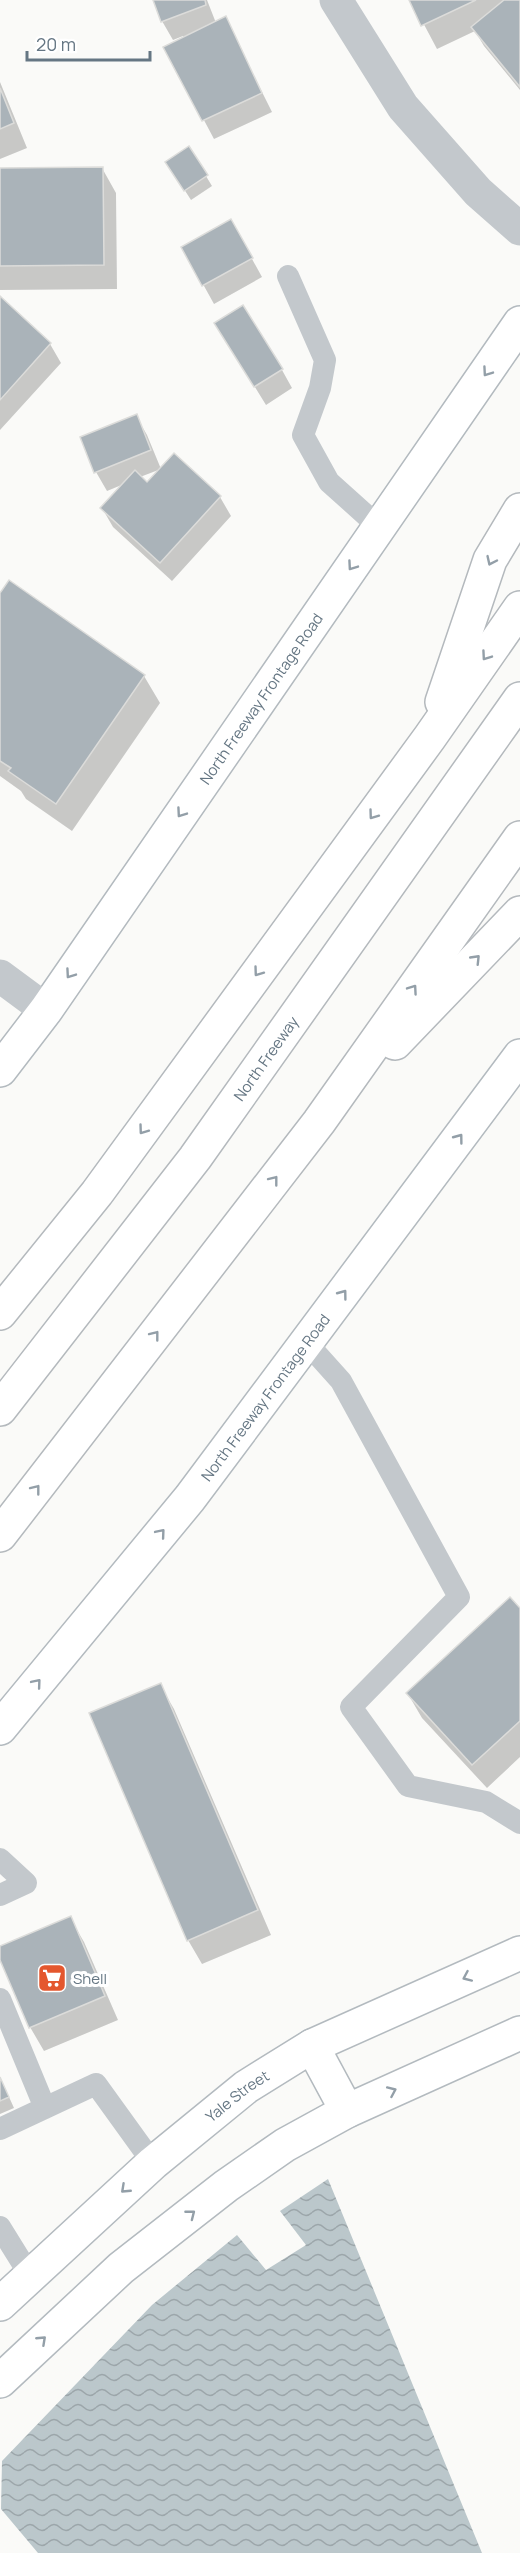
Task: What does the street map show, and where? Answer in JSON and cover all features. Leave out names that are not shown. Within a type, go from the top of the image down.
[{"type":"main road","name":"North Freeway Frontage Road","points":[[0,1070],[46,1010],[520,323]]},
{"type":"main road","points":[[430,737],[490,560],[520,510]]},
{"type":"main road","points":[[0,1313],[97,1192],[430,737],[520,608]]},
{"type":"main road","name":"North Freeway","points":[[0,1409],[195,1158],[520,699]]},
{"type":"main road","points":[[0,1535],[319,1122],[520,838]]},
{"type":"main road","points":[[319,1122],[520,913]]},
{"type":"main road","name":"North Freeway Frontage Road","points":[[0,1728],[190,1498],[520,1056]]},
{"type":"main road","name":"Yale Street","points":[[0,2304],[153,2163],[246,2087],[312,2046],[520,1953]]},
{"type":"main road","points":[[0,2381],[121,2268],[226,2187],[285,2145],[347,2111],[520,2033]]},
{"type":"main road","points":[[312,2046],[347,2111]]},
{"type":"street","points":[[336,0],[403,107],[478,192],[520,229]]},
{"type":"street","points":[[0,976],[46,1010]]},
{"type":"lane","points":[[288,276],[325,360],[320,388],[303,435],[329,482],[368,518],[381,525]]},
{"type":"lane","points":[[306,1342],[341,1381],[459,1597],[351,1707],[408,1786],[486,1802],[520,1822]]},
{"type":"lane","points":[[0,1859],[26,1883],[0,1895]]},
{"type":"lane","points":[[0,1999],[45,2108]]},
{"type":"lane","points":[[0,2129],[96,2084],[153,2163]]},
{"type":"lane","points":[[0,2227],[31,2277]]},
{"type":"water","points":[[328,2179],[482,2553],[38,2553],[1,2509],[2,2461],[152,2305],[237,2235],[266,2270],[306,2245],[280,2211]]},
{"type":"building","points":[[153,0],[205,0],[206,5],[161,22]]},
{"type":"building","points":[[409,0],[476,0],[421,26]]},
{"type":"building","points":[[504,0],[520,0],[520,87],[471,27]]},
{"type":"building","points":[[226,16],[262,93],[202,121],[163,47]]},
{"type":"building","points":[[0,88],[14,123],[0,129]]},
{"type":"building","points":[[189,146],[208,175],[184,191],[165,162]]},
{"type":"building","points":[[103,167],[104,265],[0,266],[0,168]]},
{"type":"building","points":[[231,219],[253,258],[202,286],[181,247]]},
{"type":"building","points":[[0,296],[51,343],[0,400]]},
{"type":"building","points":[[243,305],[283,369],[254,387],[214,323]]},
{"type":"building","points":[[137,414],[151,450],[94,473],[80,437]]},
{"type":"building","points":[[174,453],[221,496],[160,563],[100,508],[135,470],[147,482]]},
{"type":"building","points":[[9,580],[145,675],[56,804],[8,771],[11,768],[0,761],[0,593]]},
{"type":"building","points":[[510,1597],[520,1608],[520,1721],[472,1765],[406,1693]]},
{"type":"building","points":[[161,1683],[258,1910],[187,1941],[89,1713]]},
{"type":"building","name":"Shell","points":[[71,1916],[105,1996],[29,2028],[0,1960],[0,1946]]},
{"type":"building","points":[[0,2077],[9,2097],[0,2101]]},
{"type":"place","name":"Shell","points":[[52,1978]]}]
